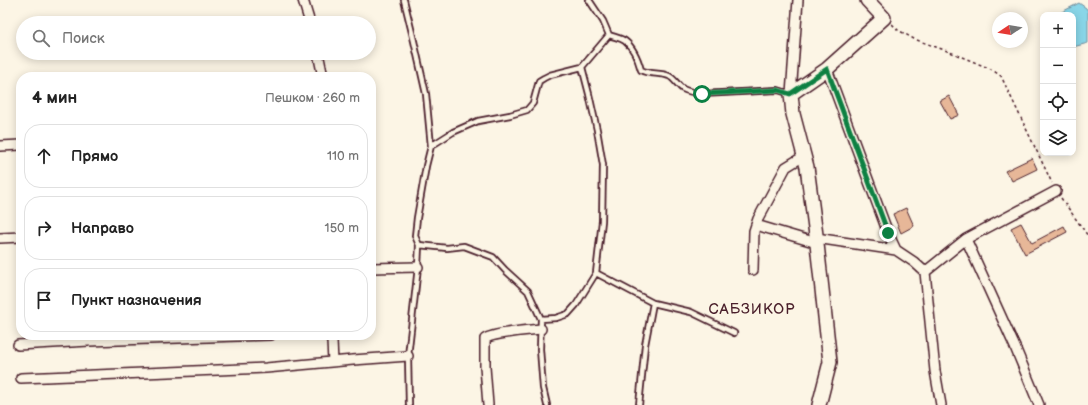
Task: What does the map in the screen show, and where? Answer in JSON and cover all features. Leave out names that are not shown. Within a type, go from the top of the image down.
[{"type":"street","points":[[303,0],[308,16]]},
{"type":"street","points":[[798,0],[790,94],[807,167],[830,362],[819,405]]},
{"type":"street","points":[[790,94],[827,69],[884,18],[867,0]]},
{"type":"street","points":[[319,60],[321,72]]},
{"type":"street","points":[[827,69],[888,233],[896,250]]},
{"type":"street","points":[[0,146],[16,145]]},
{"type":"street","points":[[753,270],[754,231],[758,219],[786,167],[804,156]]},
{"type":"street","points":[[925,272],[966,239],[1056,191]]},
{"type":"street","points":[[756,225],[816,241],[896,250],[914,262],[925,272],[935,371],[941,405]]},
{"type":"street","points":[[0,238],[16,237]]},
{"type":"street","points":[[966,239],[1015,347],[1039,405]]},
{"type":"street","points":[[376,268],[418,267]]},
{"type":"street","points":[[488,405],[485,340],[488,337],[497,335],[541,329]]},
{"type":"street","points":[[18,345],[125,340]]},
{"type":"street","points":[[332,340],[333,362]]},
{"type":"street","points":[[21,378],[266,368],[408,356]]},
{"type":"lane","points":[[404,0],[426,94],[431,146],[426,166],[415,236],[419,245],[408,356],[409,405]]},
{"type":"lane","points":[[589,0],[603,21],[609,35],[624,41],[630,47],[636,54],[641,70],[645,72],[669,76],[683,89],[702,94],[778,90],[790,94]]},
{"type":"lane","points":[[431,146],[453,132],[478,121],[527,110],[533,103],[539,81],[550,75],[582,67],[609,35]]},
{"type":"lane","points":[[541,319],[556,318],[568,314],[576,305],[596,273],[602,221],[603,165],[598,130],[582,67]]},
{"type":"lane","points":[[419,245],[447,248],[464,246],[493,258],[528,291],[541,319],[540,349],[543,388],[547,405]]},
{"type":"lane","points":[[596,273],[653,303],[691,312],[734,333]]},
{"type":"lane","points":[[639,405],[645,345],[653,303]]},
{"type":"path","points":[[884,18],[898,30],[914,39],[991,69],[1001,76],[1056,191],[1088,236]]},
{"type":"water","points":[[1079,3],[1086,8],[1088,11],[1088,43],[1076,46],[1076,12],[1062,12]]},
{"type":"building","points":[[949,96],[959,115],[950,119],[940,101]]},
{"type":"building","points":[[1032,158],[1037,169],[1012,181],[1005,171]]},
{"type":"building","points":[[906,208],[914,226],[901,233],[893,214]]},
{"type":"building","points":[[1021,223],[1032,243],[1064,226],[1067,232],[1025,254],[1011,228]]},
{"type":"district","name":"САБЗИКОР","points":[[752,309]]},
{"type":"route","points":[[702,94],[778,90],[790,94],[827,69],[888,233]]}]
